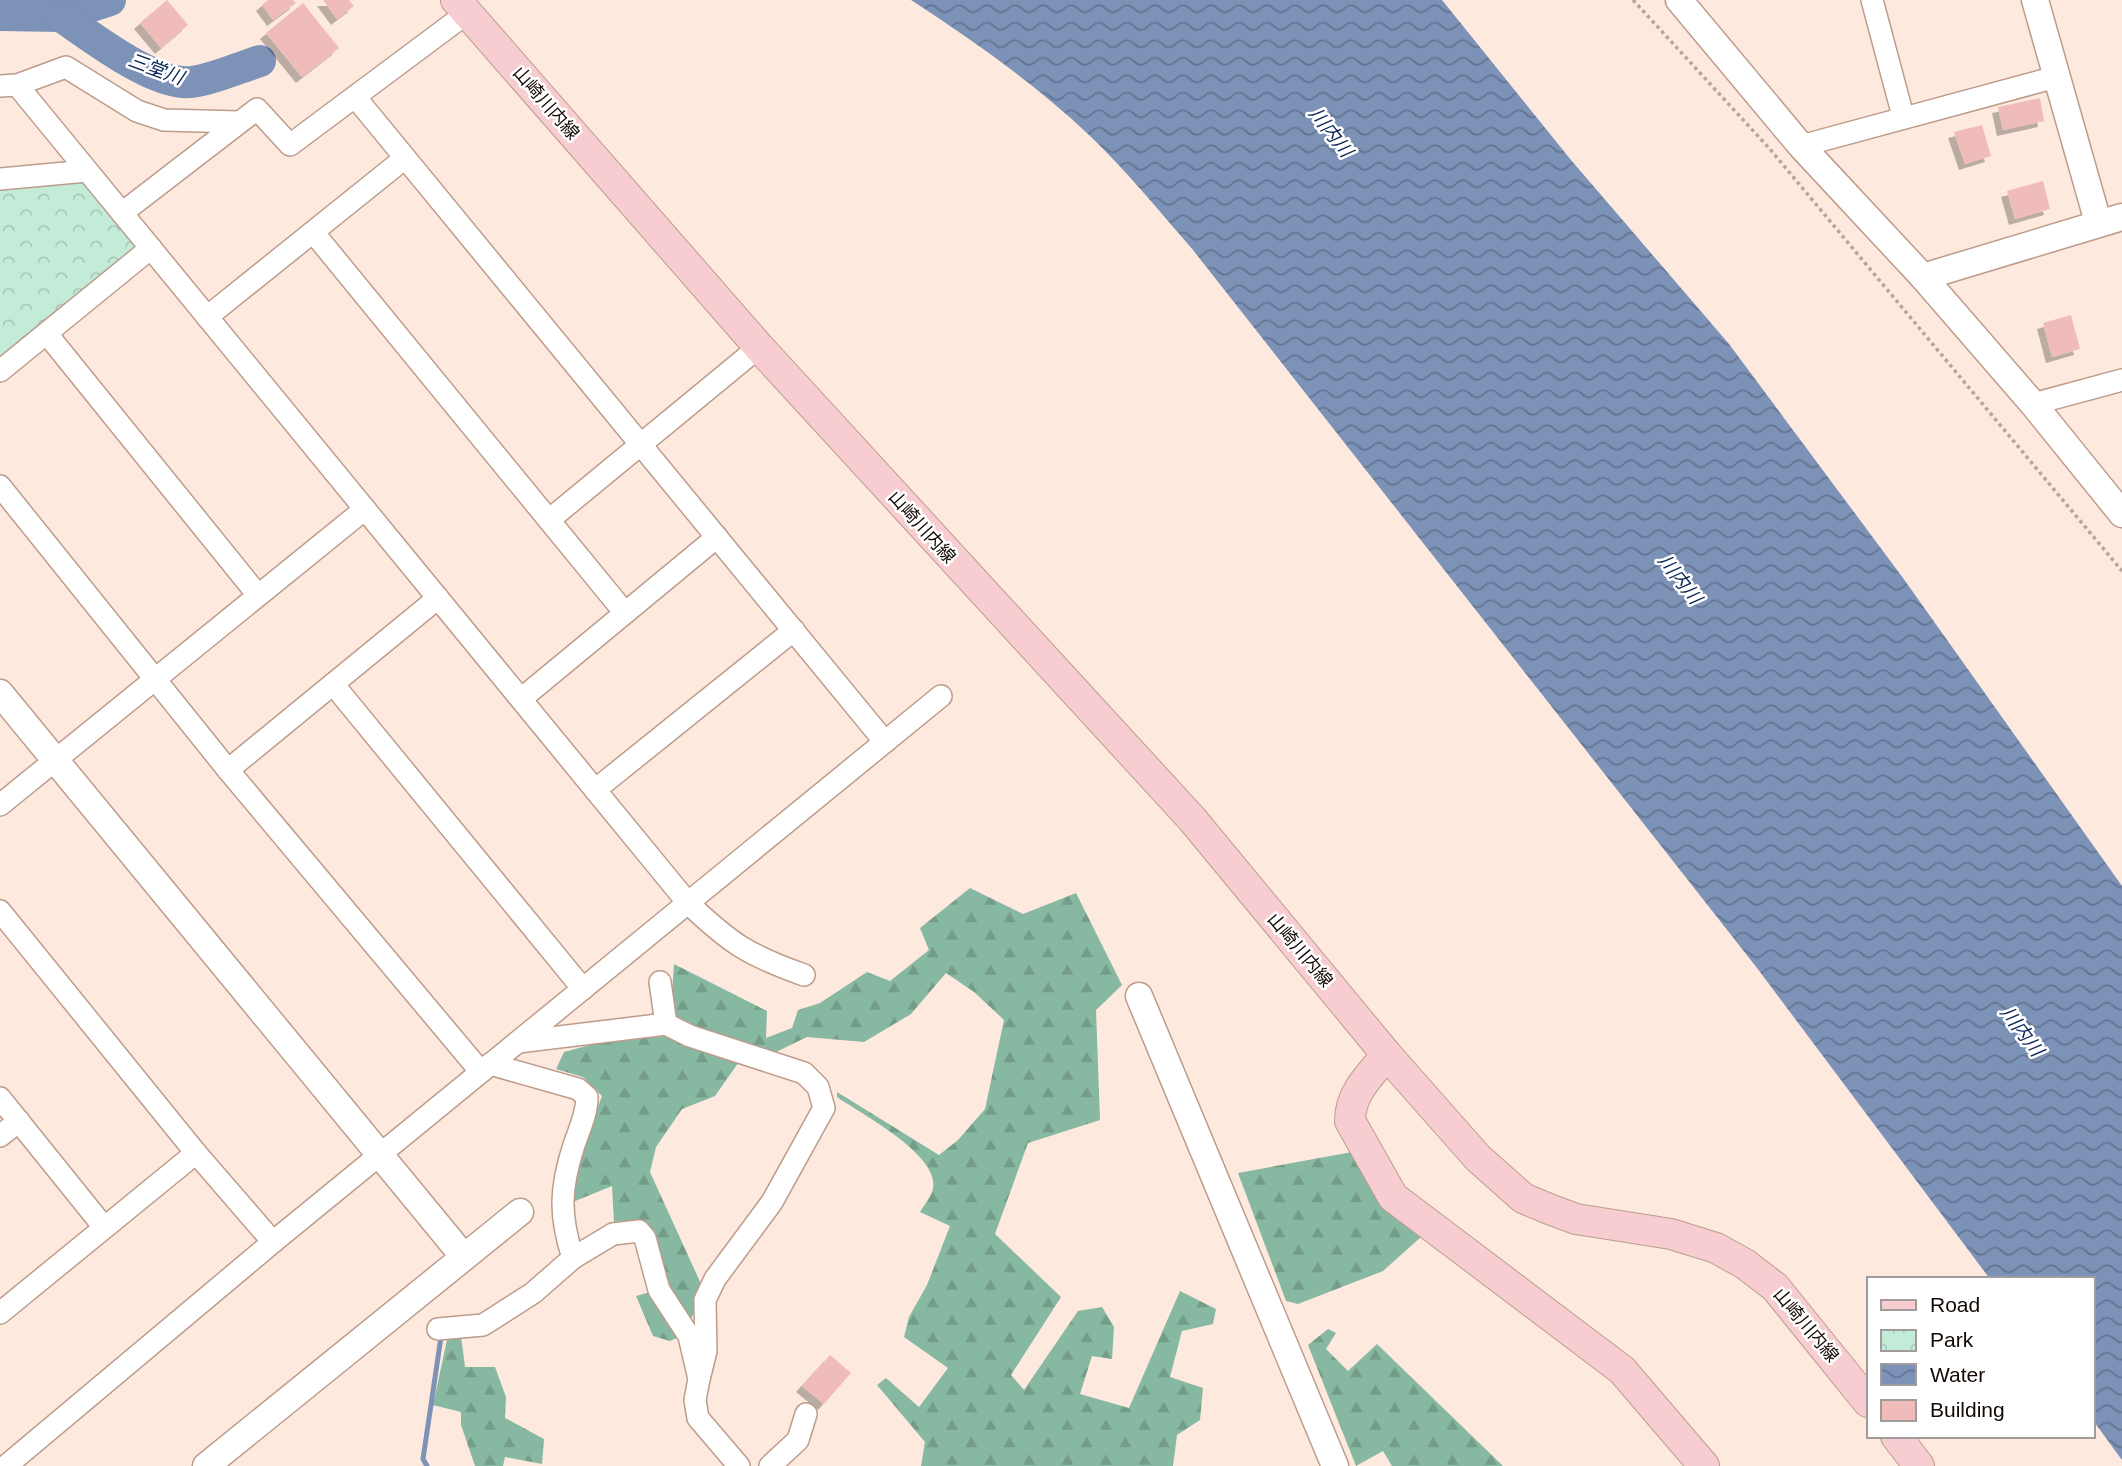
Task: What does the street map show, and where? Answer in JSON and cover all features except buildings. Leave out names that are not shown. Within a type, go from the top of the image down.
[{"type":"main road","name":"山崎川内線","points":[[462,6],[759,347],[1192,819],[1387,1055],[1478,1158],[1523,1198],[1576,1219],[1683,1237],[1717,1248],[1745,1264],[1775,1287],[1867,1401]]},
{"type":"main road","points":[[1387,1055],[1360,1086],[1350,1107],[1350,1121],[1393,1197],[1622,1370],[1704,1466]]},
{"type":"main road","points":[[1898,1438],[1919,1466]]},
{"type":"street","points":[[1872,0],[1903,116]]},
{"type":"street","points":[[1923,277],[2110,219],[2056,77],[2035,0]]},
{"type":"street","points":[[1689,2],[1801,146],[1923,277],[2122,514]]},
{"type":"street","points":[[122,213],[257,109],[290,145],[356,97],[462,6]]},
{"type":"street","points":[[239,122],[164,120],[137,111],[66,67],[9,86],[122,213],[688,902],[735,945],[757,958],[804,975]]},
{"type":"street","points":[[1801,146],[1903,116],[2056,77]]},
{"type":"street","points":[[356,97],[885,742]]},
{"type":"street","points":[[207,317],[405,158]]},
{"type":"street","points":[[0,179],[87,171]]},
{"type":"street","points":[[313,232],[625,613]]},
{"type":"street","points":[[0,371],[151,248]]},
{"type":"street","points":[[47,334],[257,594]]},
{"type":"street","points":[[549,520],[759,347]]},
{"type":"street","points":[[2032,404],[2122,380]]},
{"type":"street","points":[[0,486],[157,678],[228,770],[486,1068],[578,1089],[587,1097],[566,1168],[562,1199],[562,1224],[573,1258]]},
{"type":"street","points":[[0,805],[365,509]]},
{"type":"street","points":[[521,699],[717,537]]},
{"type":"street","points":[[228,770],[438,598]]},
{"type":"street","points":[[596,790],[794,630]]},
{"type":"street","points":[[333,684],[583,989]]},
{"type":"street","points":[[0,693],[464,1257]]},
{"type":"street","points":[[0,1457],[7,1466],[273,1242],[941,696]]},
{"type":"street","points":[[0,911],[196,1153],[273,1242]]},
{"type":"street","points":[[660,982],[666,1024]]},
{"type":"street","points":[[1139,996],[1335,1466]]},
{"type":"street","points":[[518,1042],[666,1024],[690,1036],[804,1073],[818,1087],[824,1108],[772,1202],[715,1279],[705,1300],[706,1351],[695,1400],[698,1418],[739,1466]]},
{"type":"street","points":[[0,1098],[103,1226]]},
{"type":"street","points":[[0,1136],[19,1121]]},
{"type":"street","points":[[4,1301],[196,1153]]},
{"type":"street","points":[[206,1466],[520,1212]]},
{"type":"street","points":[[438,1329],[483,1325],[533,1293],[573,1258],[613,1234],[639,1231],[645,1238],[659,1290],[689,1336],[699,1380]]},
{"type":"street","points":[[770,1466],[798,1440],[806,1414]]},
{"type":"path","points":[[1633,0],[1769,148],[2122,572]]},
{"type":"green space","points":[[78,178],[89,182],[140,247],[0,361],[0,189]]},
{"type":"green space","points":[[970,888],[1023,914],[1076,893],[1122,985],[1096,1010],[1100,1120],[1028,1143],[995,1234],[1061,1297],[1011,1375],[1024,1390],[1078,1311],[1102,1307],[1114,1327],[1112,1359],[1092,1356],[1080,1394],[1129,1408],[1180,1291],[1216,1309],[1213,1324],[1182,1331],[1170,1377],[1203,1388],[1200,1420],[1177,1435],[1173,1466],[921,1466],[925,1442],[877,1385],[886,1378],[919,1407],[948,1368],[904,1337],[909,1317],[927,1285],[950,1226],[920,1212],[933,1188],[932,1175],[924,1162],[896,1136],[837,1097],[837,1092],[939,1155],[958,1140],[985,1109],[1004,1020],[974,992],[946,973],[911,1014],[864,1042],[807,1037],[776,1052],[750,1046],[715,1096],[682,1109],[656,1147],[650,1172],[701,1284],[693,1315],[679,1337],[670,1341],[653,1336],[636,1296],[664,1288],[650,1230],[636,1220],[614,1222],[612,1186],[568,1204],[570,1184],[602,1096],[583,1077],[556,1069],[564,1052],[605,1041],[669,1036],[674,964],[767,1011],[766,1038],[792,1028],[798,1010],[820,1003],[867,972],[890,981],[929,950],[920,928]]},
{"type":"green space","points":[[1352,1152],[1387,1204],[1421,1237],[1383,1271],[1298,1304],[1286,1301],[1238,1173]]},
{"type":"green space","points":[[1328,1329],[1336,1333],[1326,1349],[1348,1371],[1377,1344],[1503,1466],[1392,1466],[1383,1451],[1356,1466],[1308,1345]]},
{"type":"green space","points":[[461,1336],[465,1367],[495,1367],[506,1397],[505,1418],[544,1439],[542,1464],[505,1457],[503,1466],[475,1466],[461,1425],[461,1412],[433,1405],[447,1340]]},
{"type":"water","name":"川内川","points":[[911,0],[1442,0],[1571,160],[1729,344],[1903,578],[2122,886],[2122,1460],[2094,1422],[2094,1277],[1989,1277],[1757,968],[1193,250],[1143,191],[1089,135],[1047,98],[958,31]]},
{"type":"waterway","name":"三堂川","points":[[0,15],[61,16],[110,0]]},
{"type":"waterway","name":"三堂川","points":[[61,16],[142,69],[177,81],[192,82],[209,78],[260,61]]},
{"type":"waterway","points":[[427,1466],[423,1459],[441,1337]]}]
